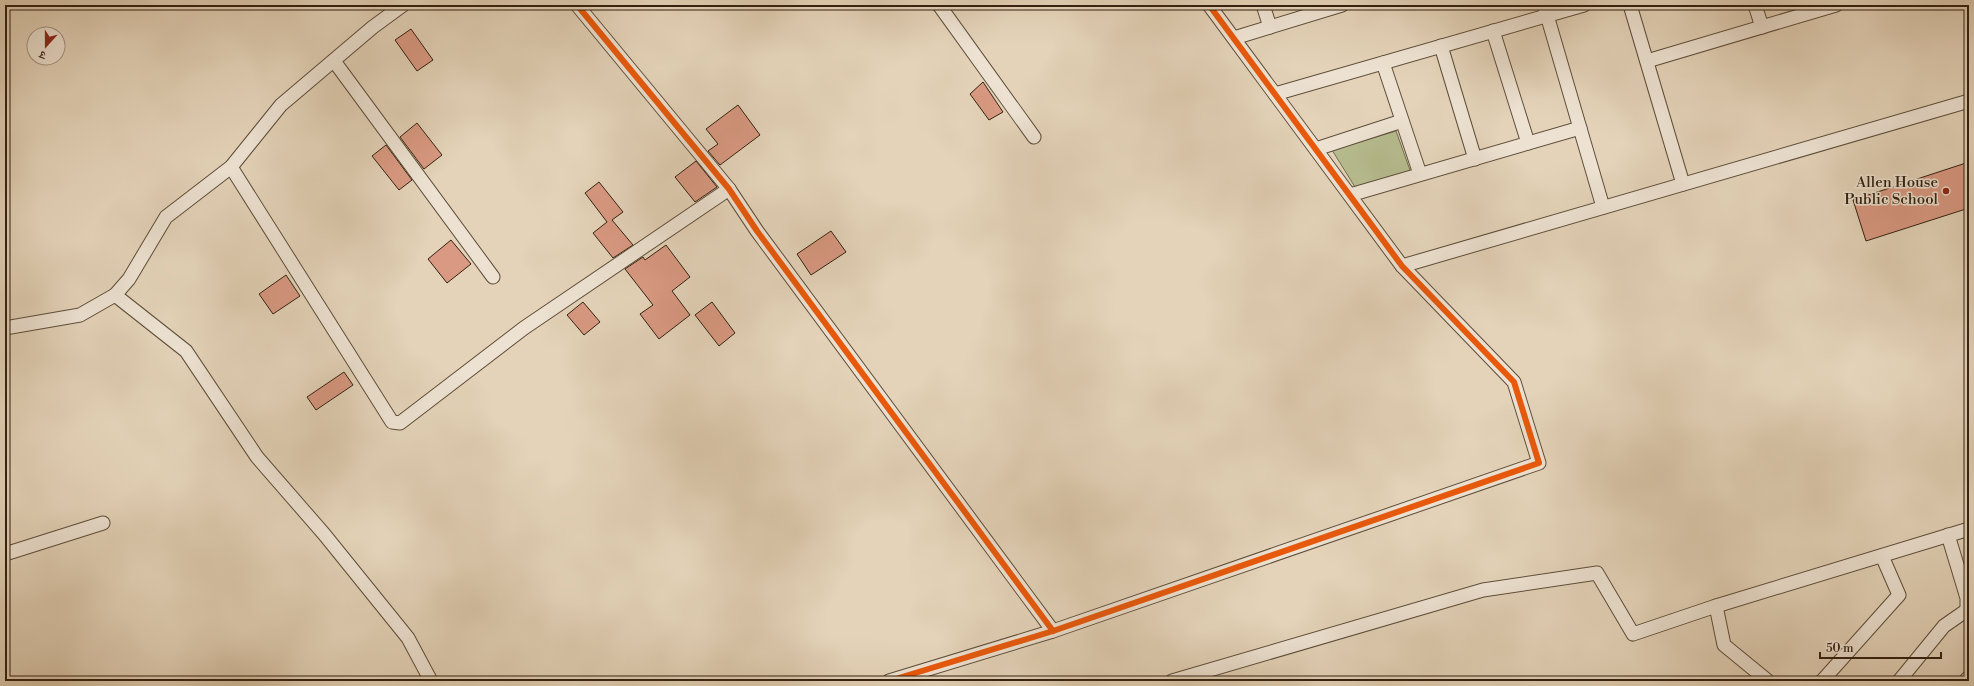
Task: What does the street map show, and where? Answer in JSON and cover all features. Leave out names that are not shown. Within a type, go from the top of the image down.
[{"type":"street","points":[[5,328],[80,315],[115,295],[129,279],[166,217],[231,167],[281,105],[373,27],[402,5]]},
{"type":"street","points":[[577,5],[729,189],[757,231],[1054,631]]},
{"type":"street","points":[[939,5],[1034,137]]},
{"type":"street","points":[[889,681],[1054,631],[1539,463],[1514,382],[1402,266],[1209,5]]},
{"type":"street","points":[[1263,5],[1270,27]]},
{"type":"street","points":[[1234,38],[1270,27],[1318,8],[1342,5]]},
{"type":"street","points":[[1275,94],[1493,31],[1546,10],[1584,5]]},
{"type":"street","points":[[1630,5],[1683,184]]},
{"type":"street","points":[[1755,5],[1762,27]]},
{"type":"street","points":[[1647,61],[1836,5]]},
{"type":"street","points":[[1546,10],[1603,207]]},
{"type":"street","points":[[1493,31],[1528,143]]},
{"type":"street","points":[[1441,46],[1475,158]]},
{"type":"street","points":[[334,61],[493,277]]},
{"type":"street","points":[[1383,63],[1420,174]]},
{"type":"street","points":[[1402,266],[1969,101]]},
{"type":"street","points":[[1316,149],[1402,121]]},
{"type":"street","points":[[1350,195],[1580,128]]},
{"type":"street","points":[[231,167],[392,422],[400,423],[524,328],[729,189]]},
{"type":"street","points":[[115,295],[186,351],[257,457],[324,534],[408,638],[431,681]]},
{"type":"street","points":[[5,554],[103,523]]},
{"type":"street","points":[[1172,681],[1483,590],[1597,573],[1633,634],[1716,606],[1969,529]]},
{"type":"street","points":[[1899,681],[1944,626],[1968,611],[1968,598],[1948,535]]},
{"type":"street","points":[[1822,681],[1899,595],[1882,556]]},
{"type":"street","points":[[1716,606],[1724,645],[1764,680]]},
{"type":"street","points":[[1965,681],[1969,677]]},
{"type":"green space","points":[[1396,131],[1411,173],[1355,187],[1332,150]]},
{"type":"building","points":[[411,29],[433,60],[417,71],[395,40]]},
{"type":"building","points":[[983,82],[1003,112],[989,120],[970,94]]},
{"type":"building","points":[[738,105],[760,135],[720,165],[708,151],[718,144],[706,129]]},
{"type":"building","points":[[417,123],[442,155],[424,169],[400,137]]},
{"type":"building","points":[[386,145],[412,180],[399,190],[372,156]]},
{"type":"building","points":[[696,161],[717,187],[695,202],[675,177]]},
{"type":"building","points":[[1969,162],[1969,208],[1866,241],[1853,200]]},
{"type":"building","points":[[599,182],[623,212],[612,220],[633,245],[613,258],[593,233],[607,222],[585,193]]},
{"type":"building","points":[[831,231],[846,252],[811,275],[797,254]]},
{"type":"building","points":[[451,240],[471,264],[447,283],[428,259]]},
{"type":"building","points":[[666,245],[690,277],[672,291],[690,315],[659,339],[640,314],[653,305],[625,269],[643,257],[645,260]]},
{"type":"building","points":[[286,275],[300,296],[273,314],[259,294]]},
{"type":"building","points":[[583,302],[600,322],[584,335],[567,315]]},
{"type":"building","points":[[712,302],[735,333],[719,346],[695,315]]},
{"type":"building","points":[[344,372],[353,385],[316,410],[307,397]]},
{"type":"cycle path","points":[[577,5],[729,189],[757,231],[1053,631]]},
{"type":"cycle path","points":[[889,681],[1053,631],[1539,463],[1514,382],[1402,266],[1209,5]]},
{"type":"place","name":"Allen House Public School","points":[[1946,191]]}]
